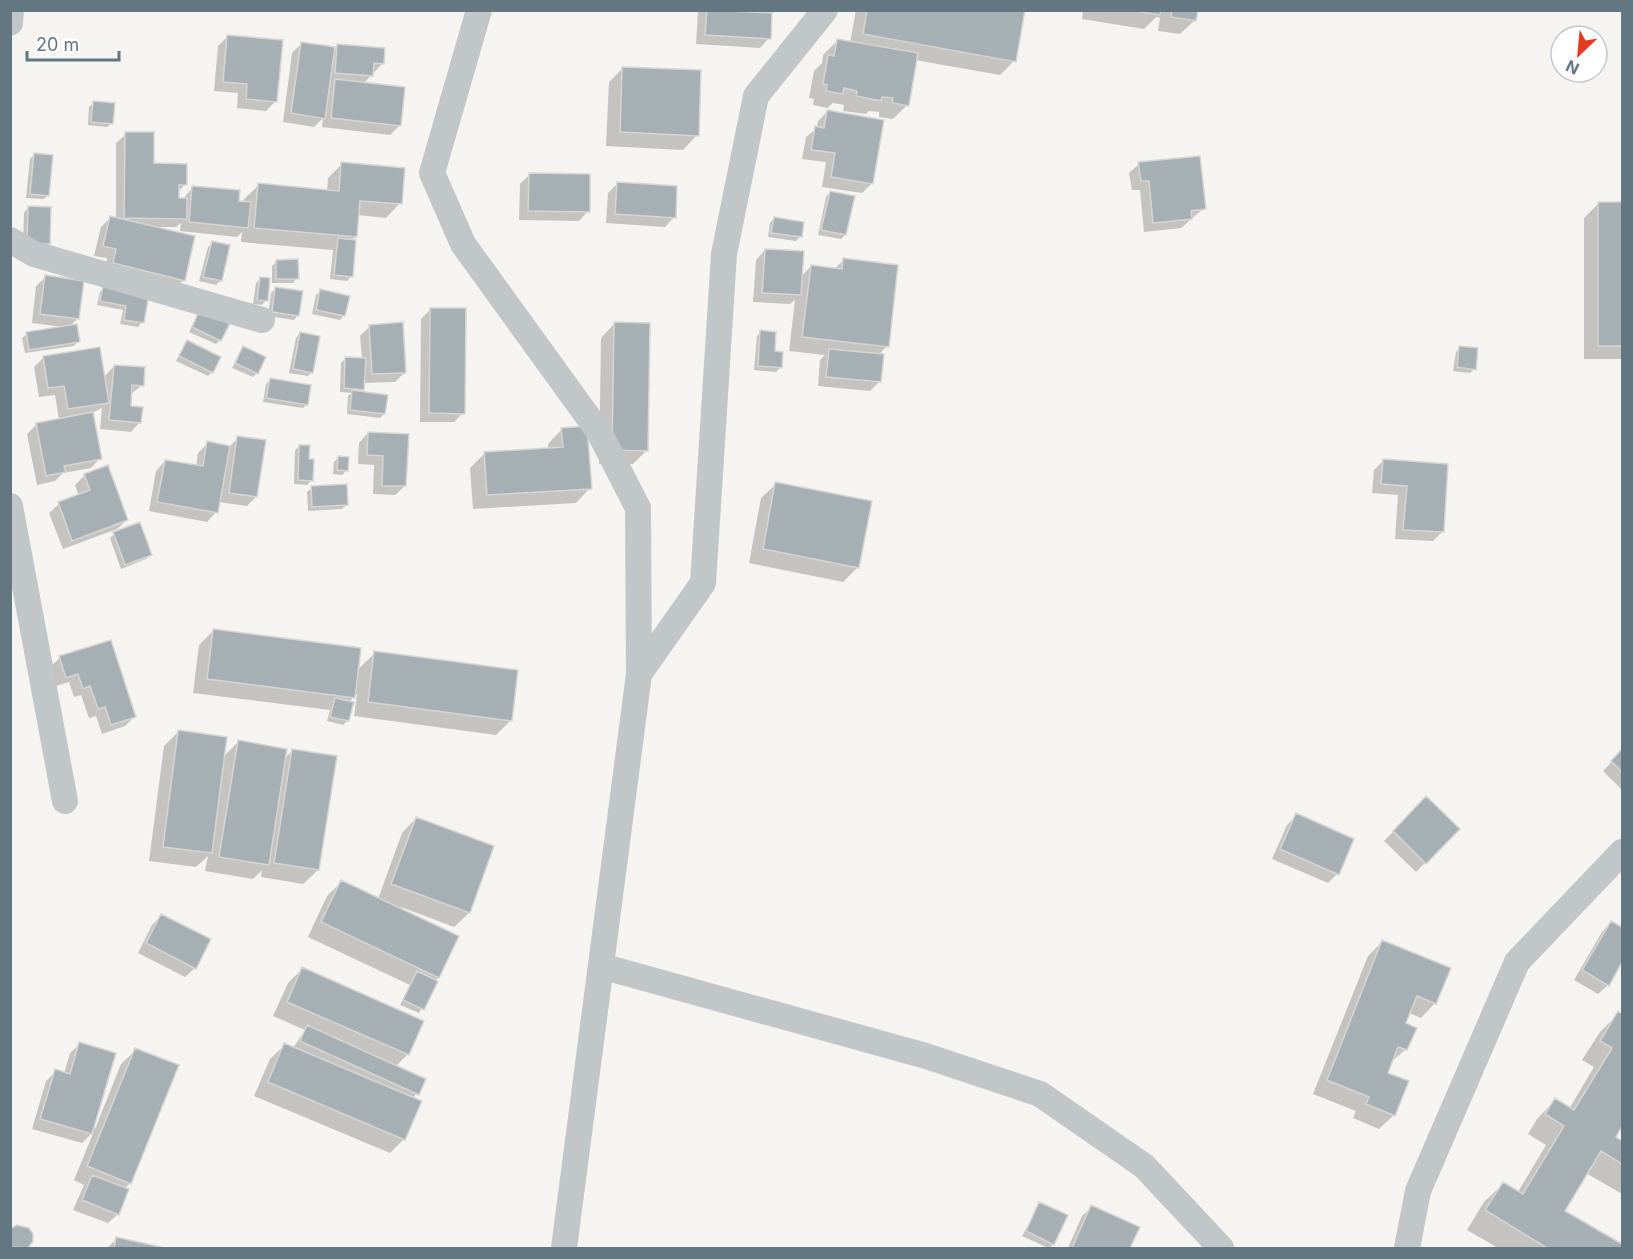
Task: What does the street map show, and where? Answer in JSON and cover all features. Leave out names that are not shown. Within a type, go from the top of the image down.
[{"type":"street","points":[[10,23],[12,10]]},
{"type":"street","points":[[479,10],[432,173],[463,244],[599,432],[638,508],[639,675],[564,1248]]},
{"type":"street","points":[[639,675],[703,583],[724,254],[756,96],[825,10]]},
{"type":"street","points":[[10,240],[34,254],[262,320]]},
{"type":"street","points":[[10,506],[65,801]]},
{"type":"street","points":[[1407,1248],[1418,1191],[1517,962],[1623,852]]},
{"type":"street","points":[[601,966],[926,1056],[1040,1094],[1144,1166],[1221,1248]]},
{"type":"building","points":[[707,10],[772,13],[771,39],[705,35]]},
{"type":"building","points":[[867,10],[1025,10],[1016,62],[863,34]]},
{"type":"building","points":[[1130,10],[1161,10],[1160,15]]},
{"type":"building","points":[[1172,10],[1198,10],[1196,21],[1171,17]]},
{"type":"building","points":[[227,35],[283,40],[277,102],[246,99],[247,84],[223,82]]},
{"type":"building","points":[[837,39],[918,53],[909,106],[892,103],[893,98],[882,97],[881,101],[856,96],[857,91],[844,88],[843,94],[826,91],[827,85],[823,84],[828,55],[834,56]]},
{"type":"building","points":[[301,42],[335,47],[325,119],[291,113]]},
{"type":"building","points":[[337,44],[385,48],[384,64],[374,63],[373,76],[335,73]]},
{"type":"building","points":[[622,67],[701,70],[699,136],[620,132]]},
{"type":"building","points":[[335,79],[405,87],[401,126],[331,118]]},
{"type":"building","points":[[93,101],[115,103],[113,124],[91,122]]},
{"type":"building","points":[[827,110],[884,120],[873,184],[831,177],[835,153],[811,150],[815,126],[824,128]]},
{"type":"building","points":[[125,132],[154,132],[154,163],[187,164],[187,185],[179,185],[179,198],[187,198],[187,219],[124,218]]},
{"type":"building","points":[[34,153],[53,155],[49,196],[30,194]]},
{"type":"building","points":[[1200,156],[1206,209],[1191,211],[1192,219],[1153,223],[1149,181],[1141,181],[1138,162]]},
{"type":"building","points":[[341,162],[405,168],[402,204],[360,201],[357,237],[254,228],[258,183],[339,191]]},
{"type":"building","points":[[529,173],[590,174],[590,212],[528,211]]},
{"type":"building","points":[[617,182],[677,186],[676,218],[615,214]]},
{"type":"building","points":[[192,186],[240,190],[239,201],[251,202],[248,228],[189,222]]},
{"type":"building","points":[[830,191],[855,196],[846,235],[821,230]]},
{"type":"building","points":[[1598,202],[1622,202],[1622,346],[1598,346]]},
{"type":"building","points":[[28,206],[51,207],[50,244],[27,244]]},
{"type":"building","points":[[110,216],[195,236],[185,281],[113,263],[116,249],[103,246]]},
{"type":"building","points":[[774,217],[804,222],[802,237],[771,233]]},
{"type":"building","points":[[338,238],[356,240],[353,277],[334,275]]},
{"type":"building","points":[[212,241],[230,245],[222,281],[203,277]]},
{"type":"building","points":[[765,249],[804,251],[801,295],[762,293]]},
{"type":"building","points":[[843,258],[898,265],[889,347],[802,337],[811,265],[842,269]]},
{"type":"building","points":[[298,259],[299,279],[276,279],[276,260]]},
{"type":"building","points":[[45,275],[84,281],[79,319],[40,314]]},
{"type":"building","points":[[260,277],[270,278],[268,301],[257,300]]},
{"type":"building","points":[[103,286],[149,294],[144,323],[124,320],[126,306],[100,301]]},
{"type":"building","points":[[275,287],[303,291],[299,316],[272,312]]},
{"type":"building","points":[[320,289],[350,296],[345,316],[316,310]]},
{"type":"building","points":[[430,308],[466,308],[465,414],[429,413]]},
{"type":"building","points":[[200,309],[230,323],[221,341],[192,327]]},
{"type":"building","points":[[403,322],[406,373],[372,374],[369,325]]},
{"type":"building","points":[[614,322],[650,323],[648,451],[612,450]]},
{"type":"building","points":[[77,324],[80,342],[29,350],[26,332]]},
{"type":"building","points":[[760,330],[776,332],[775,351],[783,352],[782,368],[758,366]]},
{"type":"building","points":[[300,332],[320,336],[313,373],[293,369]]},
{"type":"building","points":[[187,340],[221,357],[213,373],[179,356]]},
{"type":"building","points":[[243,346],[266,357],[258,374],[235,363]]},
{"type":"building","points":[[1459,346],[1478,348],[1476,370],[1457,367]]},
{"type":"building","points":[[100,347],[109,403],[68,409],[64,386],[48,388],[43,356]]},
{"type":"building","points":[[829,349],[884,354],[881,382],[826,377]]},
{"type":"building","points":[[345,357],[366,358],[364,390],[344,388]]},
{"type":"building","points":[[114,365],[145,367],[144,386],[132,385],[131,406],[143,407],[141,423],[109,420]]},
{"type":"building","points":[[270,378],[311,385],[308,405],[266,398]]},
{"type":"building","points":[[352,390],[388,395],[385,414],[350,410]]},
{"type":"building","points":[[93,412],[102,459],[64,466],[66,472],[46,476],[36,423]]},
{"type":"building","points":[[587,426],[592,489],[487,495],[484,452],[563,447],[561,428]]},
{"type":"building","points":[[368,432],[409,434],[406,486],[382,486],[383,456],[367,455]]},
{"type":"building","points":[[237,436],[266,440],[257,497],[229,493]]},
{"type":"building","points":[[207,441],[230,446],[218,513],[157,502],[165,460],[203,466]]},
{"type":"building","points":[[299,445],[310,445],[309,459],[314,459],[313,481],[298,480]]},
{"type":"building","points":[[338,456],[349,457],[348,471],[337,470]]},
{"type":"building","points":[[1383,459],[1448,464],[1444,532],[1403,530],[1407,486],[1381,484]]},
{"type":"building","points":[[108,465],[128,520],[72,541],[58,502],[90,490],[84,474]]},
{"type":"building","points":[[775,482],[872,501],[859,568],[763,549]]},
{"type":"building","points":[[347,484],[348,505],[312,507],[311,486]]},
{"type":"building","points":[[140,522],[152,555],[125,565],[113,532]]},
{"type":"building","points":[[213,629],[361,648],[355,698],[207,679]]},
{"type":"building","points":[[111,640],[136,717],[111,725],[105,707],[98,709],[90,686],[83,689],[78,674],[66,678],[59,656]]},
{"type":"building","points":[[374,651],[518,670],[512,721],[368,702]]},
{"type":"building","points":[[335,698],[354,702],[349,721],[330,717]]},
{"type":"building","points":[[178,730],[227,737],[212,853],[163,847]]},
{"type":"building","points":[[238,740],[287,749],[269,865],[219,857]]},
{"type":"building","points":[[292,749],[337,756],[319,870],[274,863]]},
{"type":"building","points":[[1622,749],[1622,772],[1611,761]]},
{"type":"building","points":[[1426,796],[1460,829],[1426,864],[1393,831]]},
{"type":"building","points":[[1296,813],[1354,839],[1339,875],[1280,849]]},
{"type":"building","points":[[416,817],[494,846],[470,913],[391,884]]},
{"type":"building","points":[[341,880],[459,936],[439,978],[321,922]]},
{"type":"building","points":[[161,914],[211,939],[196,969],[146,943]]},
{"type":"building","points":[[1611,921],[1622,927],[1622,962],[1609,986],[1582,970]]},
{"type":"building","points":[[1382,940],[1451,968],[1436,1004],[1417,996],[1406,1023],[1417,1028],[1407,1050],[1398,1047],[1388,1073],[1409,1081],[1395,1116],[1366,1104],[1369,1097],[1327,1080]]},
{"type":"building","points":[[302,967],[424,1021],[409,1055],[287,1002]]},
{"type":"building","points":[[417,971],[438,981],[424,1010],[403,1000]]},
{"type":"building","points":[[1618,1011],[1622,1014],[1622,1126],[1616,1137],[1622,1141],[1622,1164],[1601,1151],[1565,1211],[1622,1244],[1622,1248],[1547,1248],[1485,1210],[1503,1182],[1523,1194],[1564,1126],[1545,1114],[1555,1098],[1574,1110],[1612,1048],[1600,1041]]},
{"type":"building","points":[[307,1025],[426,1079],[419,1095],[300,1041]]},
{"type":"building","points":[[79,1042],[116,1053],[92,1134],[40,1119],[55,1069],[70,1074]]},
{"type":"building","points":[[284,1043],[422,1101],[405,1140],[268,1082]]},
{"type":"building","points":[[135,1048],[179,1065],[131,1184],[87,1166]]},
{"type":"building","points":[[92,1175],[129,1189],[119,1215],[82,1200]]},
{"type":"building","points":[[1039,1202],[1068,1215],[1054,1245],[1026,1231]]},
{"type":"building","points":[[1091,1205],[1140,1227],[1130,1248],[1072,1248]]},
{"type":"building","points":[[17,1225],[29,1228],[33,1234],[33,1241],[28,1248],[10,1247],[10,1229]]},
{"type":"building","points":[[116,1237],[165,1248],[114,1248]]}]
